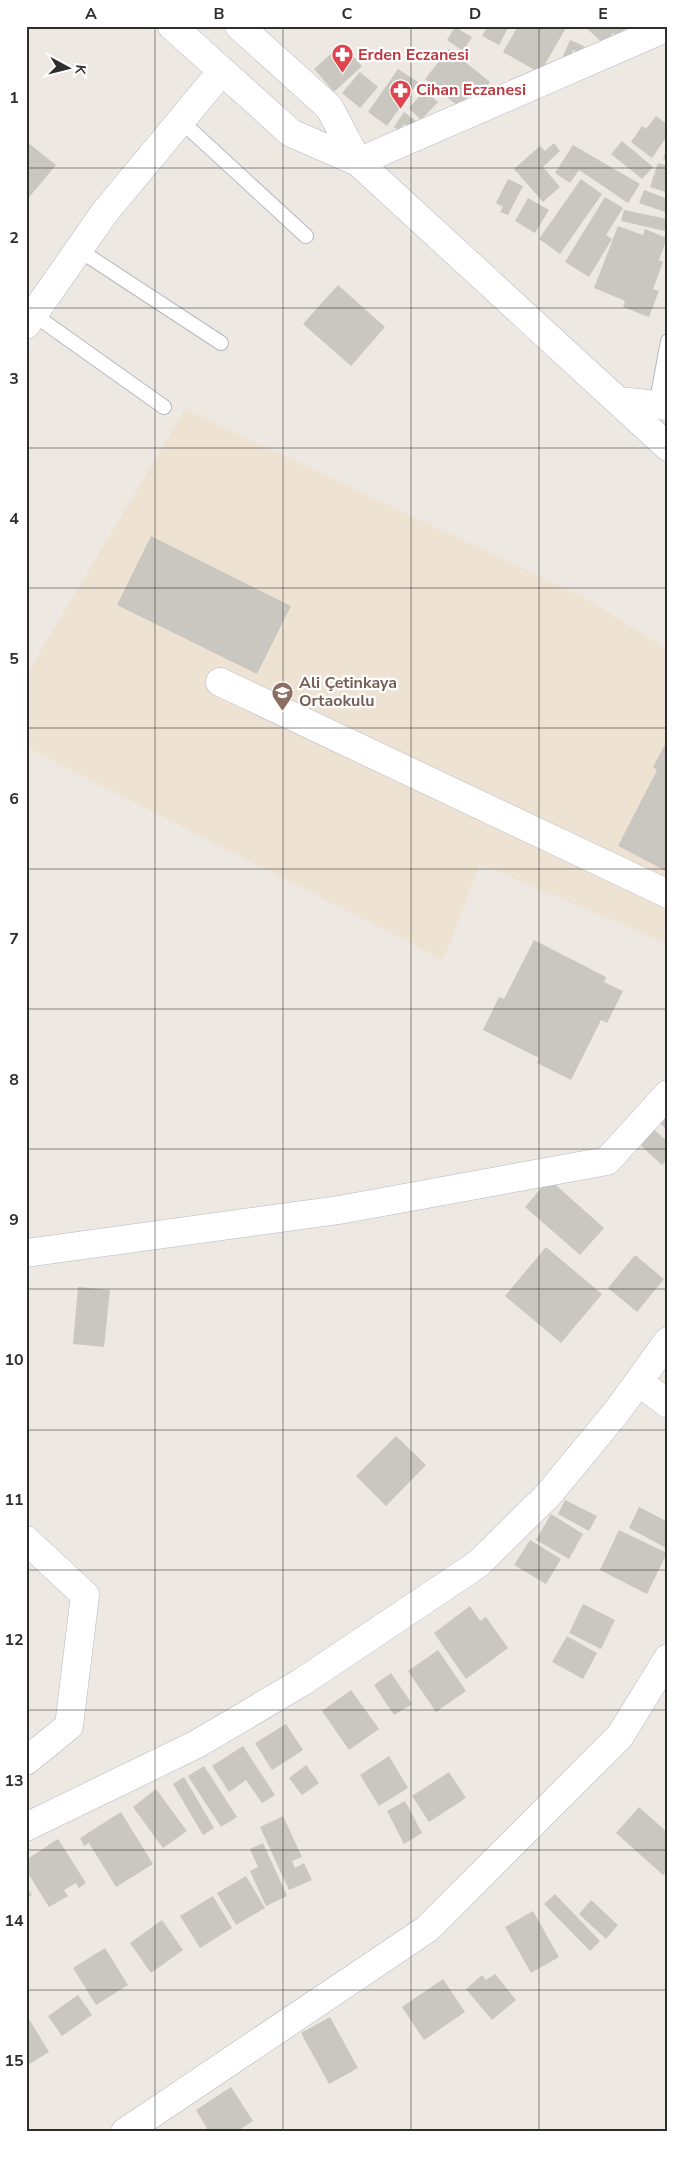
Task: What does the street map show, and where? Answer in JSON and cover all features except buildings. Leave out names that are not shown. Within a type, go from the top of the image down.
[{"type":"street","points":[[172,26],[291,134],[358,162],[668,27]]},
{"type":"street","points":[[239,26],[329,107],[358,162],[668,447]]},
{"type":"street","points":[[29,316],[105,212],[222,71]]},
{"type":"street","points":[[618,401],[662,406]]},
{"type":"street","points":[[220,682],[668,894]]},
{"type":"street","points":[[26,1253],[339,1210],[607,1161],[668,1094]]},
{"type":"street","points":[[26,1827],[197,1744],[302,1682],[478,1564],[549,1494],[639,1382],[668,1341]]},
{"type":"street","points":[[639,1382],[668,1404]]},
{"type":"street","points":[[26,1540],[85,1595],[69,1726],[26,1760]]},
{"type":"street","points":[[125,2132],[427,1929],[620,1736],[668,1658]]},
{"type":"lane","points":[[181,121],[306,236]]},
{"type":"lane","points":[[79,250],[221,343]]},
{"type":"lane","points":[[29,316],[164,407]]},
{"type":"lane","points":[[662,406],[668,341]]},
{"type":"shaded area","name":"Ali Çetinkaya Ortaokulu","points":[[185,409],[584,597],[668,650],[668,944],[480,864],[443,960],[26,747],[26,675]]},
{"type":"place","name":"Erden Eczanesi","points":[[342,74]]},
{"type":"place","name":"Cihan Eczanesi","points":[[400,109]]},
{"type":"place","name":"Ali Çetinkaya Ortaokulu","points":[[283,711]]}]
